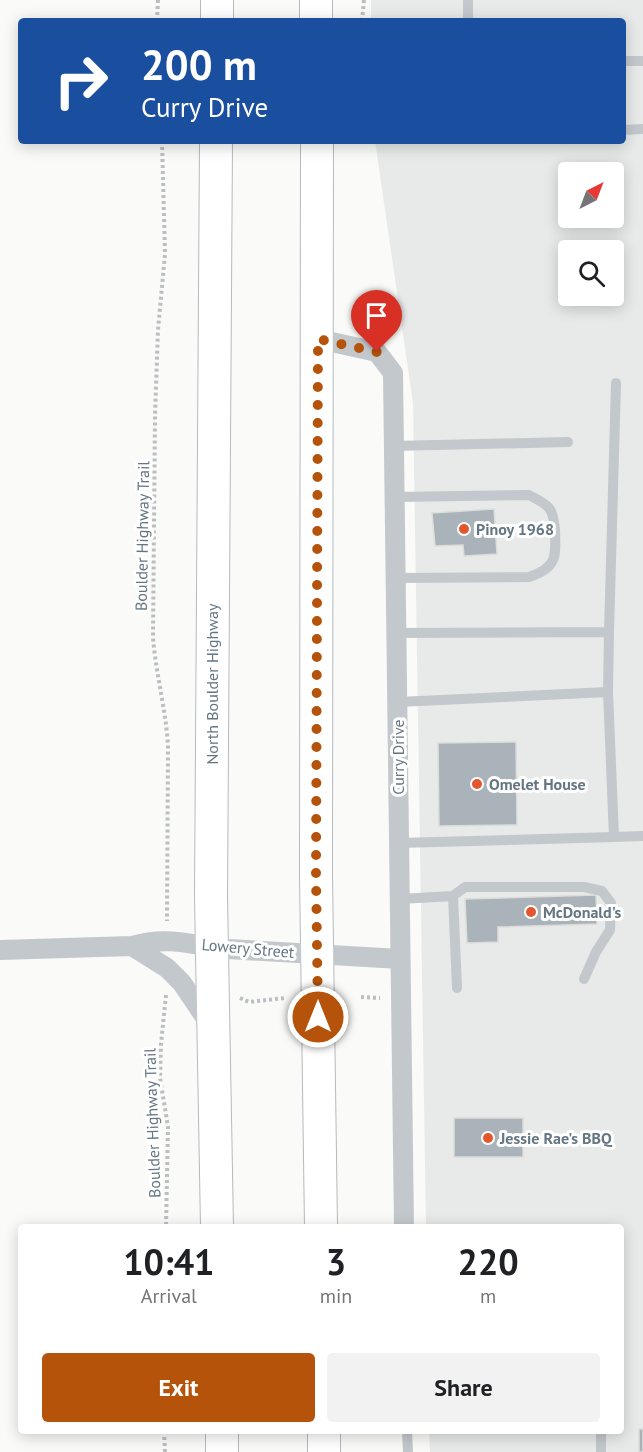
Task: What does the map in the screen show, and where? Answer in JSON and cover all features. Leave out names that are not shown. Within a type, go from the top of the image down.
[{"type":"main road","points":[[217,0],[217,18]]},
{"type":"main road","points":[[316,0],[316,18]]},
{"type":"main road","name":"North Boulder Highway","points":[[216,144],[211,948],[217,1224]]},
{"type":"main road","points":[[317,144],[316,874],[321,1224]]},
{"type":"main road","points":[[222,1434],[222,1452]]},
{"type":"main road","points":[[324,1434],[324,1452]]},
{"type":"street","name":"Curry Drive","points":[[318,339],[377,352],[393,373],[404,1224]]},
{"type":"street","name":"Lowery Street","points":[[0,950],[132,946],[149,941],[167,941],[187,942],[211,948],[400,959]]},
{"type":"street","points":[[132,946],[167,968],[187,990],[213,1028]]},
{"type":"lane","points":[[468,0],[468,18]]},
{"type":"lane","points":[[626,61],[643,61]]},
{"type":"lane","points":[[626,130],[643,129]]},
{"type":"lane","points":[[614,837],[608,692],[616,383]]},
{"type":"lane","points":[[394,446],[568,442]]},
{"type":"lane","points":[[395,497],[529,495],[540,500],[550,509],[554,521],[556,554],[543,573],[529,578],[396,578]]},
{"type":"lane","points":[[397,633],[609,632]]},
{"type":"lane","points":[[398,702],[608,692]]},
{"type":"lane","points":[[399,843],[643,836]]},
{"type":"lane","points":[[400,899],[453,896],[465,887],[584,887],[602,891],[611,903],[610,930],[596,952],[584,979]]},
{"type":"lane","points":[[453,896],[457,988]]},
{"type":"lane","points":[[407,1434],[408,1452]]},
{"type":"lane","points":[[601,1434],[601,1452]]},
{"type":"path","points":[[157,18],[158,0]]},
{"type":"path","points":[[362,18],[364,0]]},
{"type":"path","name":"Boulder Highway Trail","points":[[162,144],[165,254],[158,330],[155,405],[153,638],[155,664],[165,707],[168,746],[167,931]]},
{"type":"path","name":"Boulder Highway Trail","points":[[166,990],[160,1044],[160,1078],[168,1127],[166,1224]]},
{"type":"path","points":[[361,997],[384,999]]},
{"type":"path","points":[[237,998],[249,1002],[285,998]]},
{"type":"path","points":[[164,1434],[165,1452]]},
{"type":"shaded area","points":[[371,0],[643,0],[643,1452],[430,1452],[429,1434],[624,1434],[624,1224],[426,1224],[413,403],[375,144],[626,144],[626,18],[371,18]]},
{"type":"building","name":"Pinoy 1968","points":[[494,509],[497,554],[464,556],[463,545],[435,546],[432,513]]},
{"type":"building","name":"Omelet House","points":[[516,742],[517,825],[439,826],[438,743]]},
{"type":"building","name":"McDonald's","points":[[596,895],[597,924],[498,927],[498,942],[467,943],[465,899]]},
{"type":"building","name":"Jessie Rae's BBQ","points":[[454,1118],[523,1118],[523,1157],[454,1157]]},
{"type":"building","points":[[639,1429],[643,1429],[643,1452],[639,1452]]},
{"type":"place","name":"Pinoy 1968","points":[[464,529]]},
{"type":"place","name":"Omelet House","points":[[477,784]]},
{"type":"place","name":"McDonald's","points":[[531,912]]},
{"type":"place","name":"Jessie Rae's BBQ","points":[[488,1138]]},
{"type":"route","points":[[318,1017],[316,874],[318,339],[377,352]]}]
